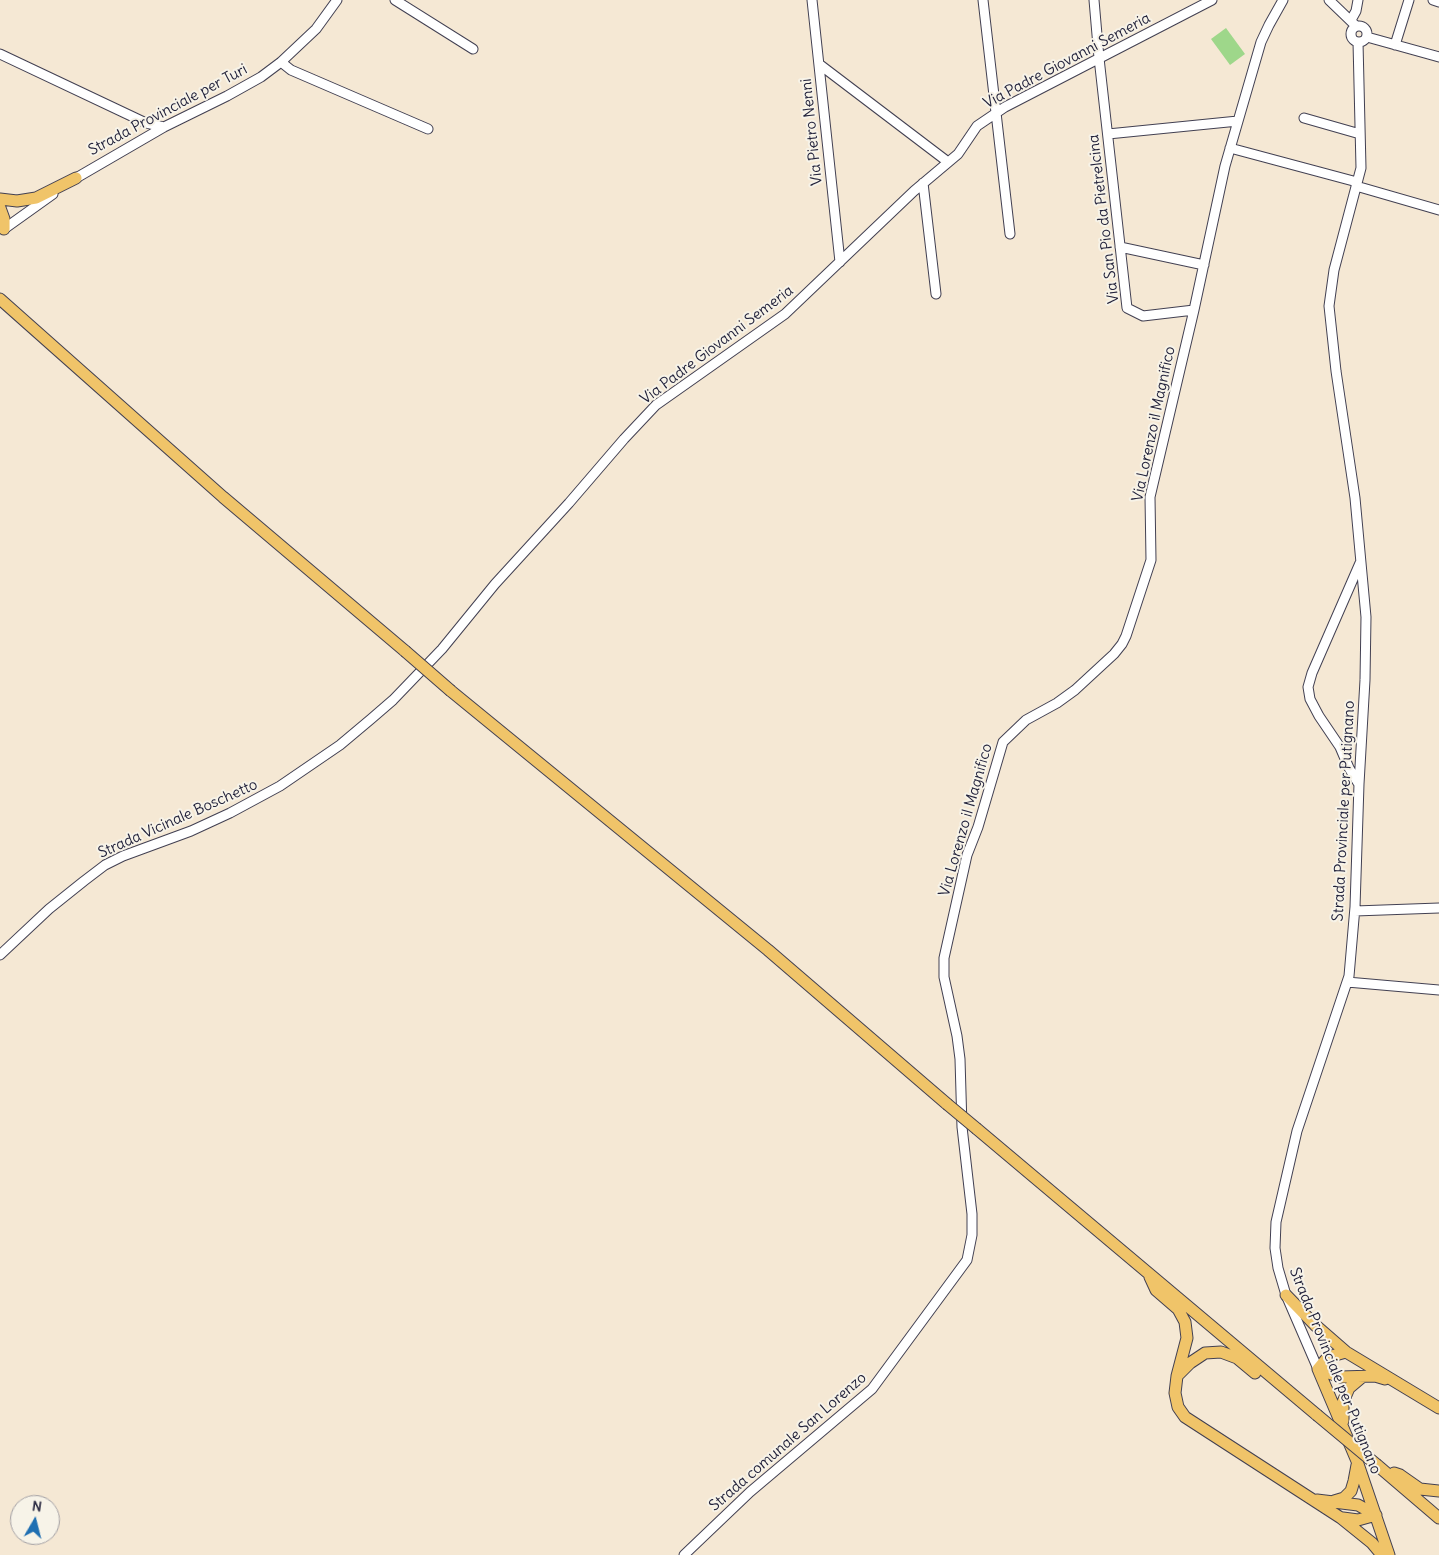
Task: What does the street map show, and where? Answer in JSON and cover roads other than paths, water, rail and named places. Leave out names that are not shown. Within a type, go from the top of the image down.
[{"type":"main road","points":[[0,199],[17,202],[36,198],[76,178]]},
{"type":"main road","points":[[0,208],[4,219],[1,228]]},
{"type":"main road","points":[[0,299],[223,497],[451,691],[768,950],[976,1129],[1439,1518]]},
{"type":"main road","points":[[1148,1273],[1156,1290],[1178,1309],[1185,1322],[1187,1338],[1177,1376],[1175,1393],[1178,1407],[1185,1417],[1341,1518],[1372,1543],[1382,1555]]},
{"type":"main road","points":[[1286,1294],[1315,1325],[1346,1352],[1439,1408]]},
{"type":"main road","points":[[1177,1376],[1190,1362],[1205,1353],[1222,1352],[1236,1358],[1258,1375],[1281,1386]]},
{"type":"main road","points":[[1346,1352],[1328,1357],[1318,1369],[1340,1377],[1362,1378],[1375,1376],[1393,1381]]},
{"type":"main road","name":"Strada Provinciale per Putignano","points":[[1318,1369],[1357,1461],[1389,1555]]},
{"type":"main road","points":[[1343,1425],[1344,1402],[1349,1388],[1362,1378]]},
{"type":"main road","points":[[1330,1502],[1344,1498],[1351,1491],[1357,1461]]},
{"type":"main road","points":[[1379,1466],[1400,1475],[1420,1489],[1439,1491]]},
{"type":"main road","points":[[1313,1500],[1358,1505],[1376,1515]]},
{"type":"main road","points":[[1341,1518],[1358,1520],[1376,1515]]},
{"type":"street","name":"Strada Provinciale per Turi","points":[[1,228],[76,178],[164,127],[261,77],[281,62],[316,28],[336,0]]},
{"type":"street","points":[[395,0],[473,49]]},
{"type":"street","name":"Via Pietro Nenni","points":[[812,0],[840,262]]},
{"type":"street","points":[[982,0],[1010,234]]},
{"type":"street","name":"Via San Pio da Pietrelcina","points":[[1094,0],[1127,308],[1142,316],[1194,310]]},
{"type":"street","name":"Via Padre Giovanni Semeria","points":[[495,584],[570,503],[624,439],[656,405],[786,314],[923,183],[958,154],[977,126],[1006,107],[1099,58],[1195,3],[1212,0]]},
{"type":"street","name":"Via Lorenzo il Magnifico","points":[[962,1127],[961,1076],[957,1036],[944,976],[944,958],[967,855],[978,827],[1003,742],[1026,720],[1075,690],[1114,654],[1126,636],[1151,560],[1150,497],[1230,148],[1261,42],[1283,0]]},
{"type":"street","points":[[1330,0],[1354,23],[1366,29],[1367,37],[1364,41],[1358,42],[1351,35],[1354,23],[1358,0]]},
{"type":"street","points":[[1395,45],[1409,0]]},
{"type":"street","points":[[1433,0],[1439,2]]},
{"type":"street","points":[[1367,37],[1439,57]]},
{"type":"street","name":"Strada Provinciale per Putignano","points":[[1318,1369],[1286,1294],[1278,1268],[1276,1222],[1297,1131],[1349,976],[1355,911],[1366,633],[1354,498],[1329,306],[1334,270],[1361,168],[1358,42]]},
{"type":"street","points":[[0,54],[146,124],[164,127]]},
{"type":"street","points":[[281,62],[291,70],[428,129]]},
{"type":"street","points":[[819,64],[948,162]]},
{"type":"street","points":[[1304,118],[1360,134]]},
{"type":"street","points":[[1108,134],[1238,121]]},
{"type":"street","points":[[1230,148],[1439,210]]},
{"type":"street","points":[[923,183],[936,294]]},
{"type":"street","points":[[1120,247],[1204,265]]},
{"type":"street","points":[[1359,784],[1349,768],[1340,747],[1310,699],[1308,687],[1312,673],[1361,560]]},
{"type":"street","name":"Strada Vicinale Boschetto","points":[[0,955],[49,909],[105,865],[123,856],[191,831],[230,813],[280,786],[340,745],[393,700],[442,649],[495,584]]},
{"type":"street","points":[[1355,911],[1439,908]]},
{"type":"street","points":[[1347,982],[1439,990]]},
{"type":"street","name":"Strada comunale San Lorenzo","points":[[684,1555],[750,1492],[872,1390],[968,1260],[972,1235],[972,1214],[962,1127]]}]
